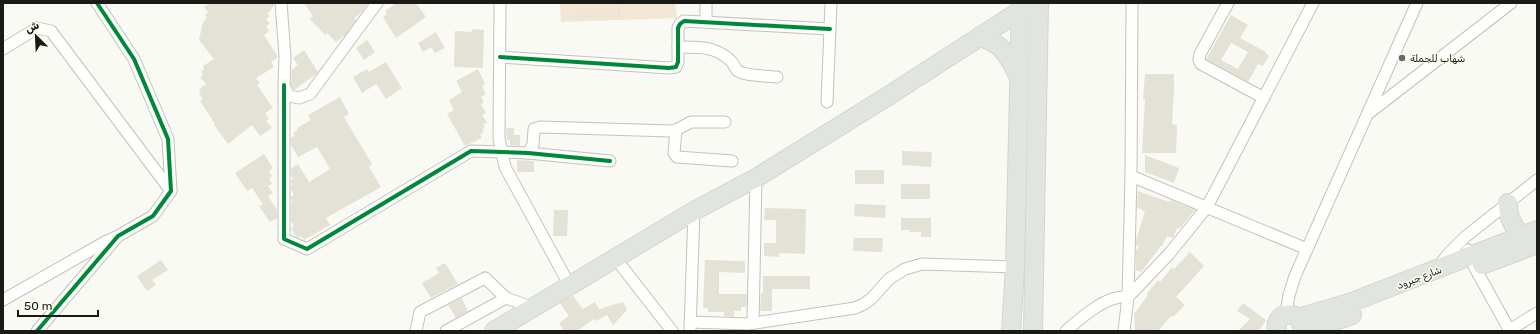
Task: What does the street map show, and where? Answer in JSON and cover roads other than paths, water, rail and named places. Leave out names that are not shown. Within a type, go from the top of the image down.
[{"type":"main road","points":[[1033,331],[1039,3]]},
{"type":"main road","points":[[494,331],[694,211],[756,178],[885,98],[979,37],[1025,5]]},
{"type":"main road","points":[[1011,331],[1015,267],[1020,78],[1025,5]]},
{"type":"main road","points":[[979,37],[995,43],[1003,50],[1020,78]]},
{"type":"main road","points":[[1508,203],[1508,210],[1513,224],[1532,236]]},
{"type":"main road","name":"شارع جيرود","points":[[1288,326],[1360,312],[1532,236]]},
{"type":"main road","name":"شارع جيرود","points":[[1288,326],[1435,271],[1472,263]]},
{"type":"street","points":[[3,300],[153,216],[171,191],[168,139],[134,59],[97,3]]},
{"type":"street","points":[[281,3],[285,56],[284,239],[307,249],[471,152],[528,153],[610,160]]},
{"type":"street","points":[[284,85],[289,96],[299,98],[310,94],[377,3]]},
{"type":"street","points":[[500,3],[499,138],[505,167],[570,286]]},
{"type":"street","points":[[706,3],[706,22]]},
{"type":"street","points":[[828,102],[831,3]]},
{"type":"street","points":[[1124,331],[1128,296],[1131,176],[1132,3]]},
{"type":"street","points":[[1228,3],[1200,54],[1199,60],[1201,64],[1264,98]]},
{"type":"street","points":[[1066,331],[1089,311],[1120,296],[1128,296],[1169,254],[1207,207],[1313,3]]},
{"type":"street","points":[[1288,326],[1292,286],[1307,249],[1417,3]]},
{"type":"street","points":[[1367,115],[1511,3]]},
{"type":"street","points":[[500,57],[669,68],[676,67],[678,62],[678,28],[684,21],[830,29]]},
{"type":"street","points":[[3,49],[37,28],[51,31],[171,191]]},
{"type":"street","points":[[678,47],[705,47],[720,53],[732,62],[737,70],[744,74],[778,77]]},
{"type":"street","points":[[528,153],[533,145],[534,130],[540,127],[676,130],[691,122],[725,122]]},
{"type":"street","points":[[676,130],[674,153],[676,157],[732,161]]},
{"type":"street","points":[[1131,176],[1307,249]]},
{"type":"street","points":[[753,323],[756,178]]},
{"type":"street","points":[[1435,271],[1449,253],[1465,238],[1537,180]]},
{"type":"street","points":[[694,211],[690,327],[753,323],[855,308],[872,298],[890,279],[905,270],[922,264],[1015,267]]},
{"type":"street","points":[[37,331],[118,236]]},
{"type":"street","points":[[1465,238],[1472,263],[1509,331],[1537,314]]},
{"type":"street","points":[[616,259],[671,331]]},
{"type":"street","points":[[416,331],[420,312],[485,278],[506,298],[534,308]]},
{"type":"street","points":[[446,331],[506,298]]},
{"type":"place","name":"شهاب للجملة","points":[[1402,58]]}]
